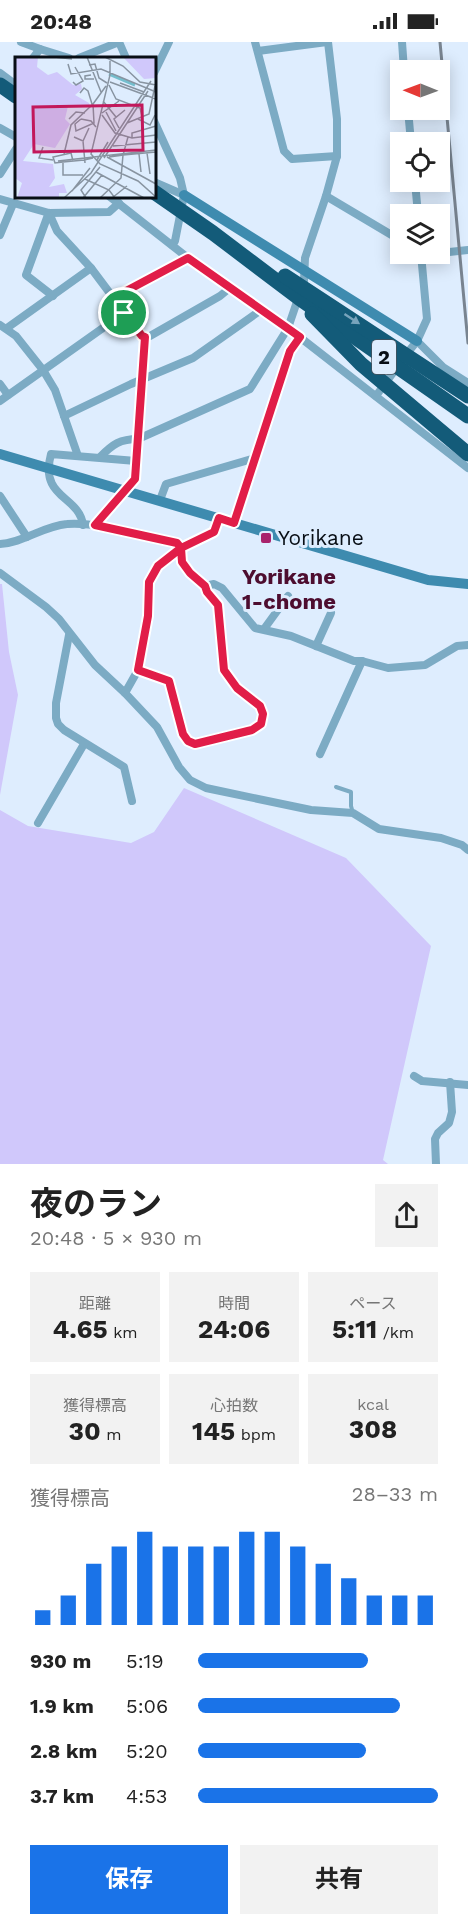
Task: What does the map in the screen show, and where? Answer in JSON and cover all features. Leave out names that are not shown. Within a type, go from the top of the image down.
[{"type":"highway","points":[[0,85],[15,95]]},
{"type":"highway","name":"2","points":[[156,193],[299,298],[468,416]]},
{"type":"highway","points":[[213,233],[464,389]]},
{"type":"highway","points":[[299,298],[316,319],[361,364],[468,454]]},
{"type":"street","points":[[21,42],[66,57]]},
{"type":"street","points":[[82,57],[119,42],[126,57]]},
{"type":"street","points":[[156,69],[169,42]]},
{"type":"street","points":[[100,457],[113,444],[125,439],[138,439],[250,389],[288,328],[304,281],[305,258],[337,156],[337,119],[327,42],[256,46],[284,151],[292,159],[337,156]]},
{"type":"street","points":[[402,42],[403,60]]},
{"type":"street","points":[[34,57],[40,49]]},
{"type":"street","points":[[0,73],[15,84]]},
{"type":"street","points":[[156,125],[180,178],[184,195],[175,241],[172,245]]},
{"type":"street","points":[[0,128],[15,136]]},
{"type":"street","points":[[0,174],[4,163],[15,150]]},
{"type":"street","points":[[156,183],[184,195],[417,341],[464,389]]},
{"type":"street","points":[[326,196],[390,234]]},
{"type":"street","points":[[112,198],[188,258],[300,337],[468,468]]},
{"type":"street","points":[[0,199],[49,218],[109,212],[119,203]]},
{"type":"street","points":[[0,235],[13,204]]},
{"type":"street","points":[[49,218],[57,231],[91,268],[145,337]]},
{"type":"street","points":[[49,218],[26,275],[53,296]]},
{"type":"street","points":[[450,252],[468,250]]},
{"type":"street","points":[[113,298],[188,258]]},
{"type":"street","points":[[376,396],[417,341],[427,319],[422,264]]},
{"type":"street","points":[[78,456],[56,390],[43,370],[3,327],[53,296],[91,268]]},
{"type":"street","points":[[145,337],[220,296],[231,287]]},
{"type":"street","points":[[64,416],[194,358],[261,310]]},
{"type":"street","points":[[0,401],[124,313]]},
{"type":"street","points":[[95,525],[127,491],[135,479],[145,337]]},
{"type":"street","points":[[234,523],[290,351],[300,337]]},
{"type":"street","points":[[0,384],[8,395]]},
{"type":"street","points":[[0,454],[428,580],[468,584]]},
{"type":"street","points":[[83,525],[82,516],[51,486],[47,467],[51,454],[136,461]]},
{"type":"street","points":[[160,500],[166,484],[255,458]]},
{"type":"street","points":[[0,496],[27,537]]},
{"type":"street","points":[[125,693],[138,670],[148,616],[149,582],[158,566],[181,548],[214,532],[219,518]]},
{"type":"street","points":[[0,544],[9,544],[49,527],[68,523],[95,525],[177,543],[181,548],[182,562],[190,573],[205,586],[218,605],[224,670],[237,688],[260,706],[263,714],[261,724],[252,730],[195,744],[188,741],[183,734],[169,681],[138,670]]},
{"type":"street","points":[[0,573],[58,620],[95,665],[157,728],[179,767],[190,780],[206,788],[291,806],[353,813],[379,829],[441,838],[462,845],[468,850]]},
{"type":"street","points":[[205,586],[214,584],[222,588],[255,628],[291,636],[354,661],[388,668],[425,665],[457,646],[468,645]]},
{"type":"street","points":[[264,629],[288,596]]},
{"type":"street","points":[[316,646],[331,613]]},
{"type":"street","points":[[69,635],[56,703],[58,724],[84,744],[124,767],[132,801]]},
{"type":"street","points":[[320,754],[362,661]]},
{"type":"street","points":[[38,823],[84,744]]},
{"type":"street","points":[[414,1076],[422,1081],[468,1085]]},
{"type":"street","points":[[436,1164],[435,1139],[449,1123],[452,1112],[450,1082]]},
{"type":"lane","points":[[336,787],[351,792],[353,813]]},
{"type":"shaded area","points":[[0,584],[2,584],[9,652],[18,695],[0,795]]},
{"type":"shaded area","points":[[184,788],[346,858],[431,946],[383,1160],[388,1164],[0,1164],[0,810],[28,826],[131,843],[154,832]]},
{"type":"railway","points":[[440,42],[468,343]]},
{"type":"place","name":"Yorikane","points":[[266,538]]},
{"type":"district","name":"Yorikane 1-chome","points":[[289,588]]},
{"type":"route","points":[[124,313],[113,298],[188,258],[300,337],[290,351],[234,523],[219,518],[214,532],[181,548],[182,562],[190,573],[205,586],[218,605],[224,670],[237,688],[260,706],[263,714],[261,724],[252,730],[195,744],[188,741],[183,734],[169,681],[138,670],[148,616],[149,582],[158,566],[181,548],[177,543],[95,525],[127,491],[135,479],[145,337],[124,313]]}]
